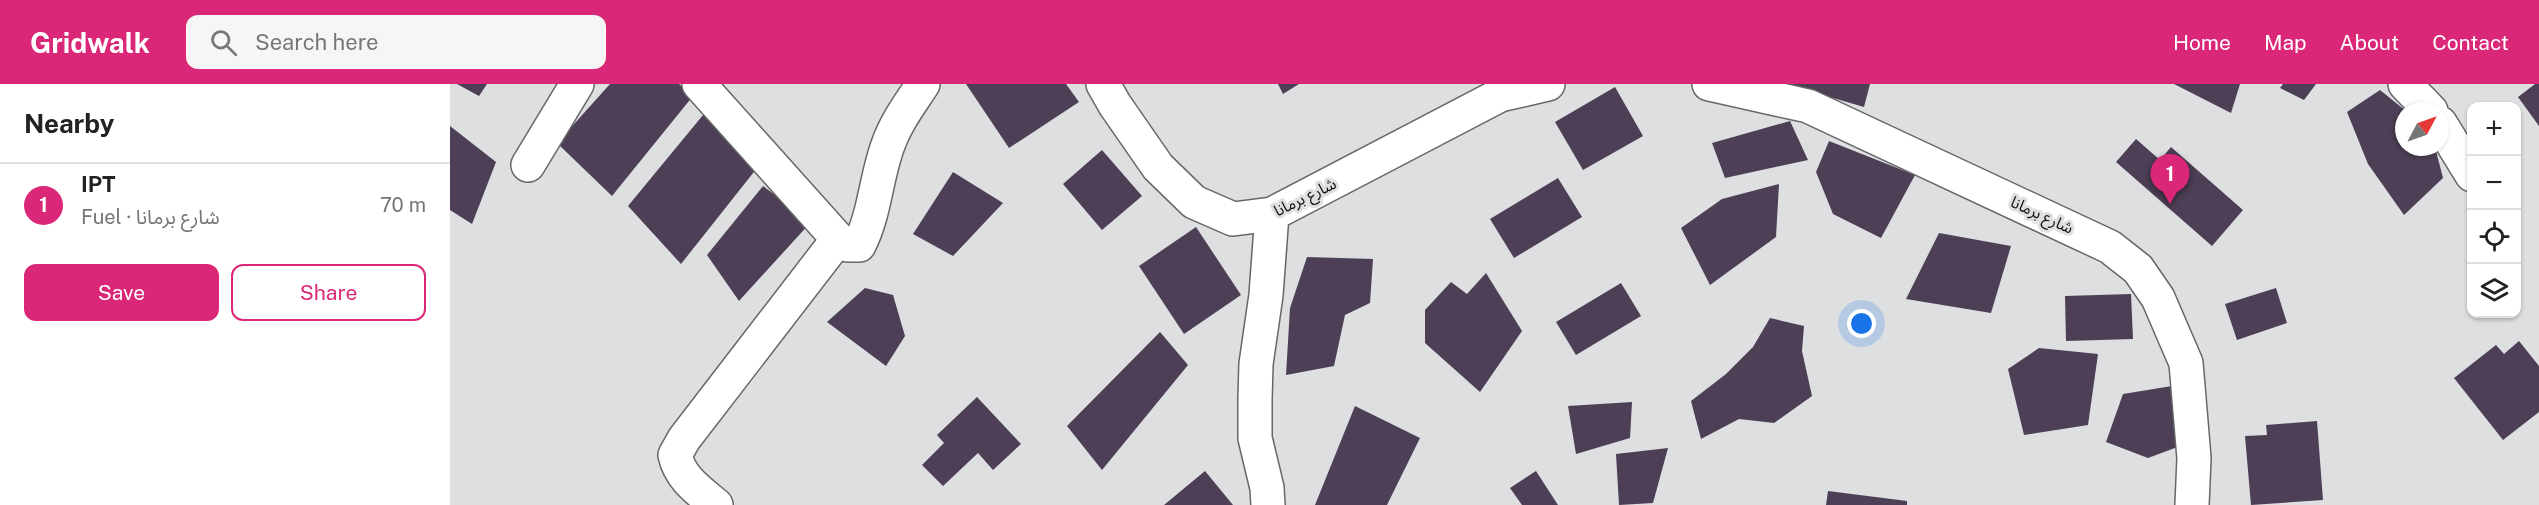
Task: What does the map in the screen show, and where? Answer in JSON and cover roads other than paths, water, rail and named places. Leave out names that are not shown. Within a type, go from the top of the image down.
[{"type":"street","points":[[528,165],[577,84]]},
{"type":"street","points":[[699,84],[838,239],[848,245],[859,245],[866,232],[887,146],[898,120],[923,84]]},
{"type":"street","name":"شارع برمانا","points":[[1103,84],[1158,167],[1194,202],[1233,219],[1272,214],[1500,95],[1548,84]]},
{"type":"street","name":"شارع برمانا","points":[[1709,84],[1808,106],[2110,247],[2139,269],[2158,298],[2187,363],[2194,458],[2192,505]]},
{"type":"street","points":[[2406,84],[2423,102]]},
{"type":"street","points":[[2449,138],[2467,167]]},
{"type":"street","points":[[1268,505],[1267,488],[1255,438],[1255,399],[1256,364],[1266,295],[1272,214]]},
{"type":"street","points":[[716,505],[690,483],[678,468],[675,454],[684,438],[838,239]]},
{"type":"place","name":"IPT","points":[[2170,204]]}]
